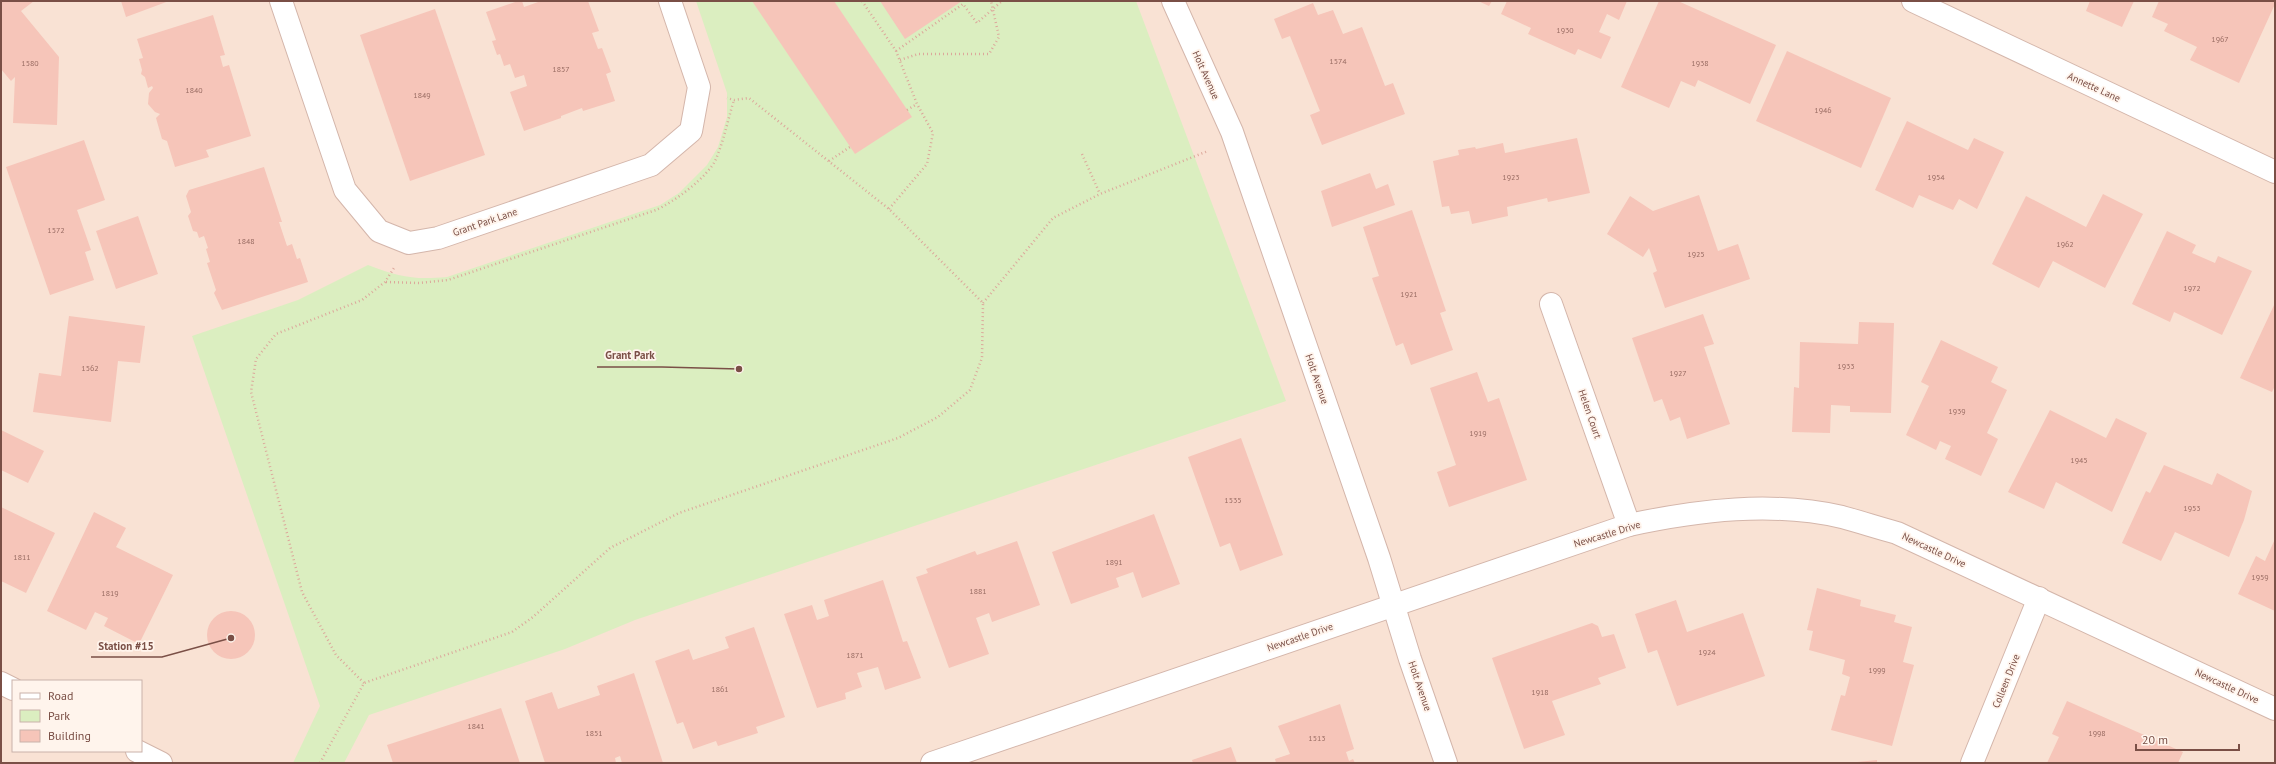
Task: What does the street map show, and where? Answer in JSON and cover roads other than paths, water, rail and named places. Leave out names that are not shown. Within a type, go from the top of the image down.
[{"type":"street","name":"Grant Park Lane","points":[[281,1],[345,190],[379,231],[409,243],[438,238],[650,165],[691,131],[699,87],[670,1]]},
{"type":"street","name":"Holt Avenue","points":[[1173,1],[1234,140],[1379,558],[1393,605],[1446,763]]},
{"type":"street","name":"Annette Lane","points":[[1913,1],[2275,172]]},
{"type":"street","name":"Helen Court","points":[[1551,304],[1629,525]]},
{"type":"street","name":"Newcastle Drive","points":[[932,763],[1629,525],[1671,516],[1718,510],[1780,509],[1841,517],[1897,533],[2275,709]]},
{"type":"street","name":"Colleen Drive","points":[[1972,763],[2039,598]]},
{"type":"street","points":[[1,683],[12,688]]},
{"type":"street","points":[[139,752],[161,763]]},
{"type":"place","name":"Grant Park","points":[[739,369]]},
{"type":"place","name":"Station #15","points":[[231,638]]}]
